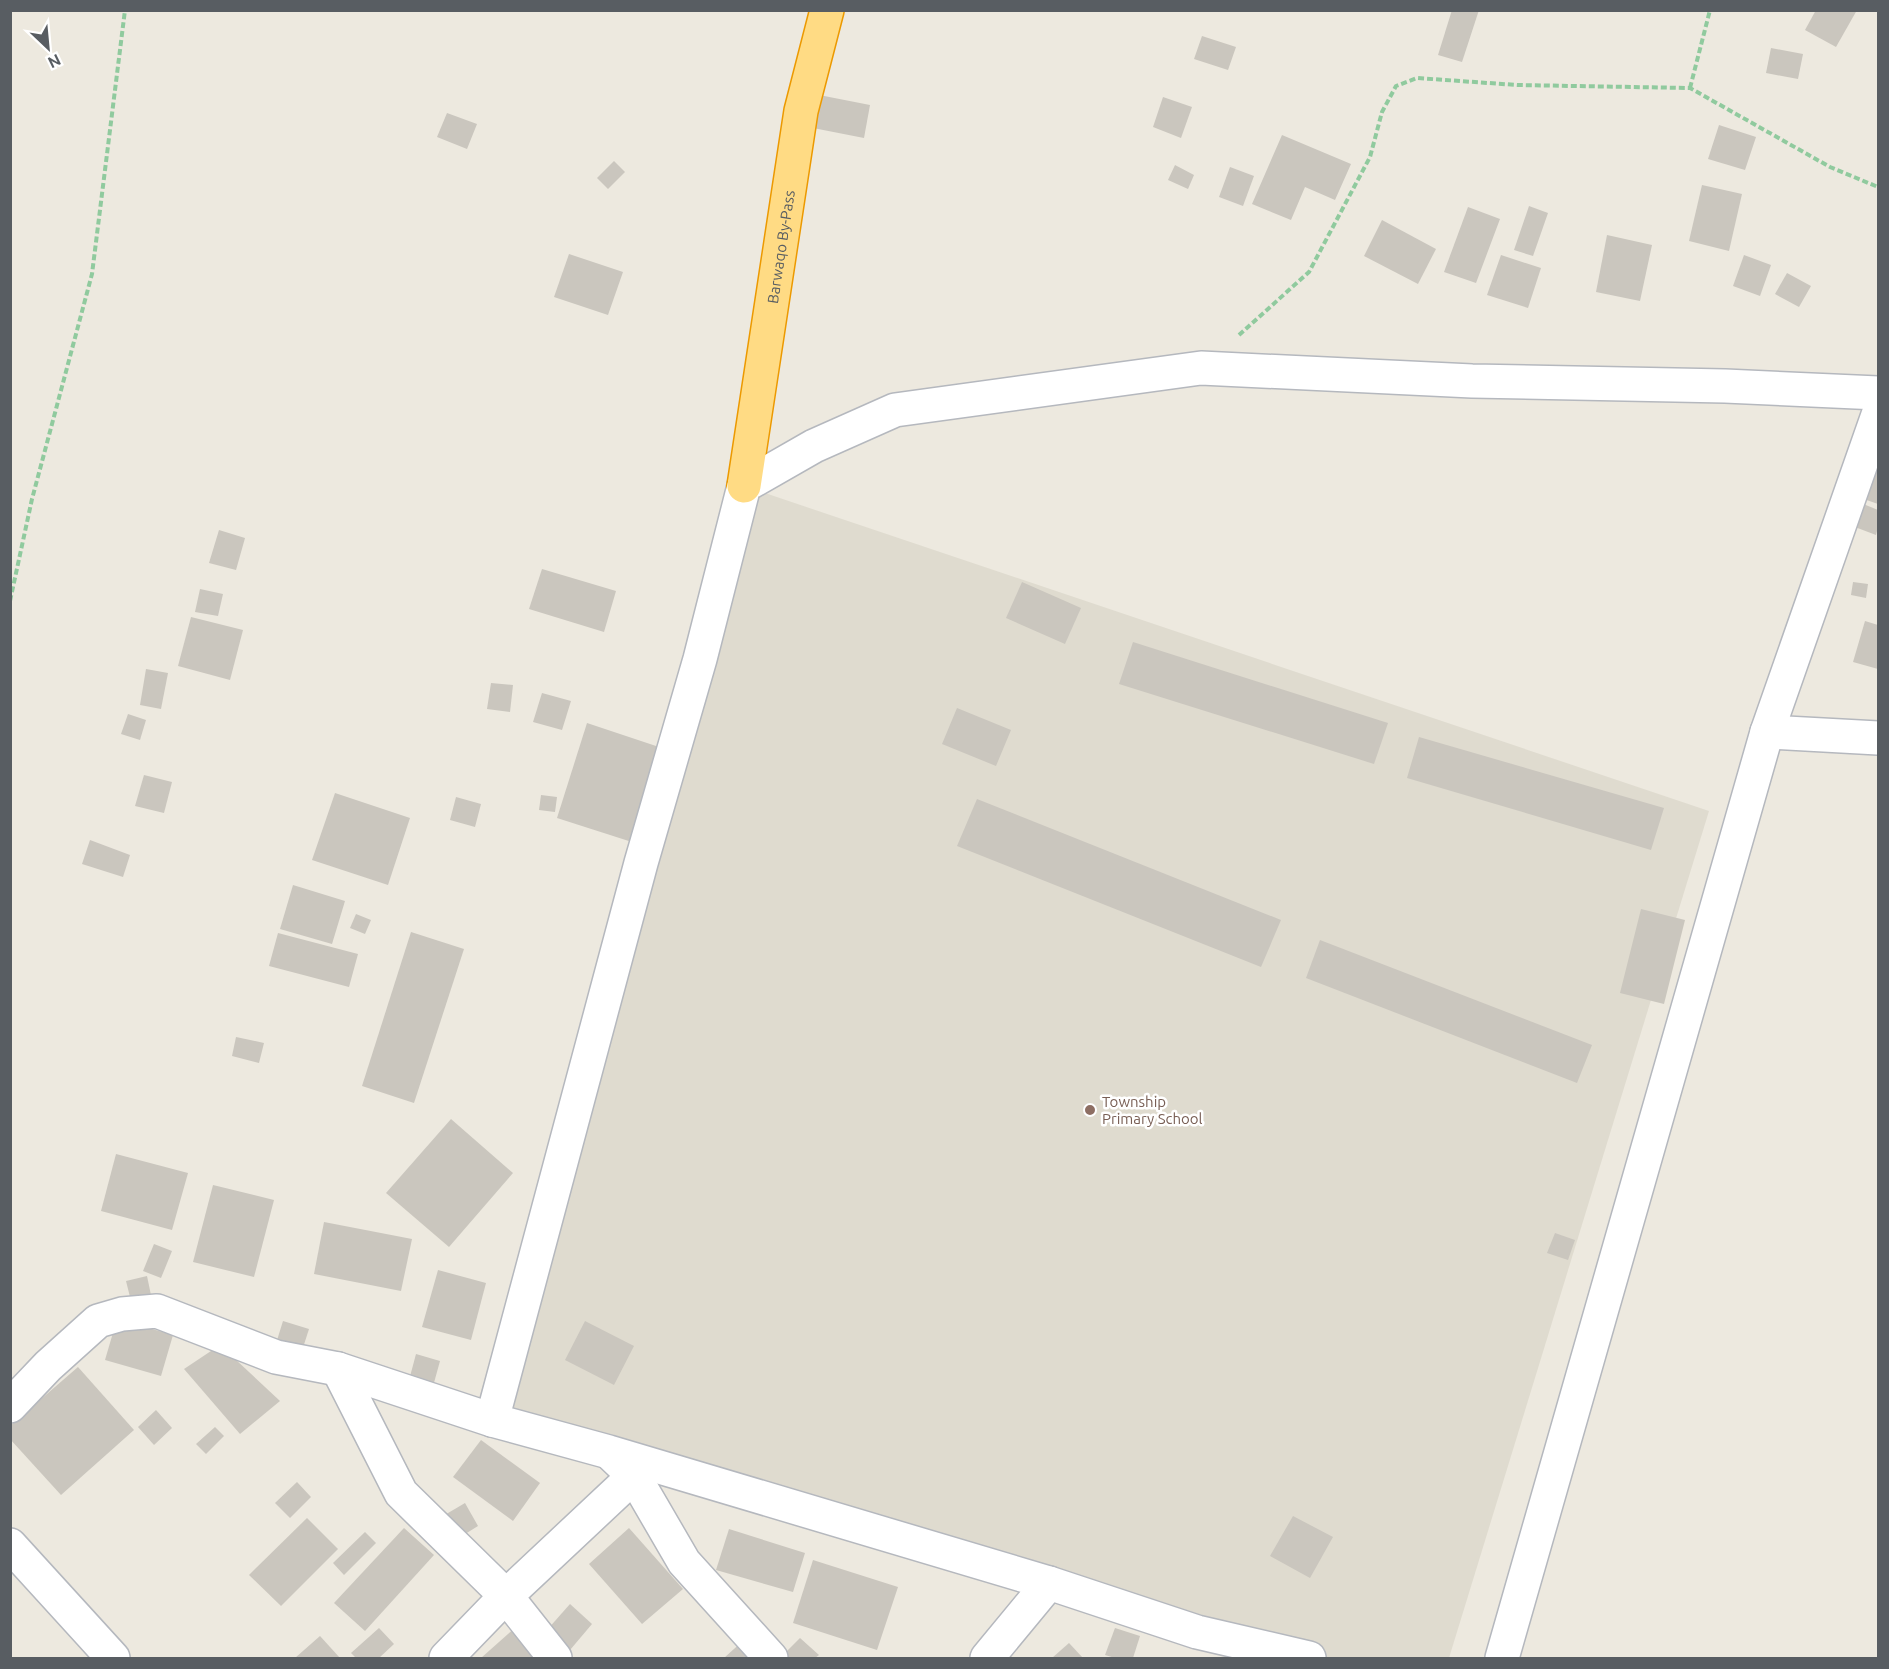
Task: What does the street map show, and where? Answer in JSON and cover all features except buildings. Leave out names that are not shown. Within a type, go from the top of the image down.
[{"type":"highway","name":"Barwaqo By-Pass","points":[[744,486],[801,111],[827,10]]},
{"type":"street","points":[[492,1420],[641,863],[700,659],[744,486],[814,446],[895,410],[1201,368],[1472,381],[1725,386],[1878,393]]},
{"type":"street","points":[[1502,1659],[1767,732],[1878,415]]},
{"type":"street","points":[[1767,732],[1878,738]]},
{"type":"street","points":[[10,1406],[48,1366],[98,1322],[122,1314],[157,1311],[276,1358],[338,1369],[492,1420],[609,1452],[1049,1583],[1197,1632],[1309,1659]]},
{"type":"street","points":[[338,1369],[401,1493],[506,1596],[555,1659]]},
{"type":"street","points":[[609,1452],[634,1476],[684,1562],[771,1659]]},
{"type":"street","points":[[446,1659],[506,1596],[634,1476]]},
{"type":"street","points":[[10,1545],[112,1659]]},
{"type":"street","points":[[987,1659],[1049,1583]]},
{"type":"street","points":[[1197,1632],[1214,1659]]},
{"type":"path","points":[[10,601],[32,500],[92,274],[125,10]]},
{"type":"path","points":[[1690,88],[1710,10]]},
{"type":"path","points":[[1201,368],[1309,272],[1370,157],[1383,112],[1396,86],[1417,78],[1517,85],[1690,88],[1830,167],[1878,187]]},
{"type":"shaded area","name":"Township Primary School","points":[[744,486],[1709,811],[1449,1658],[1323,1658],[476,1409]]},
{"type":"place","name":"Township Primary School","points":[[1090,1110]]}]
